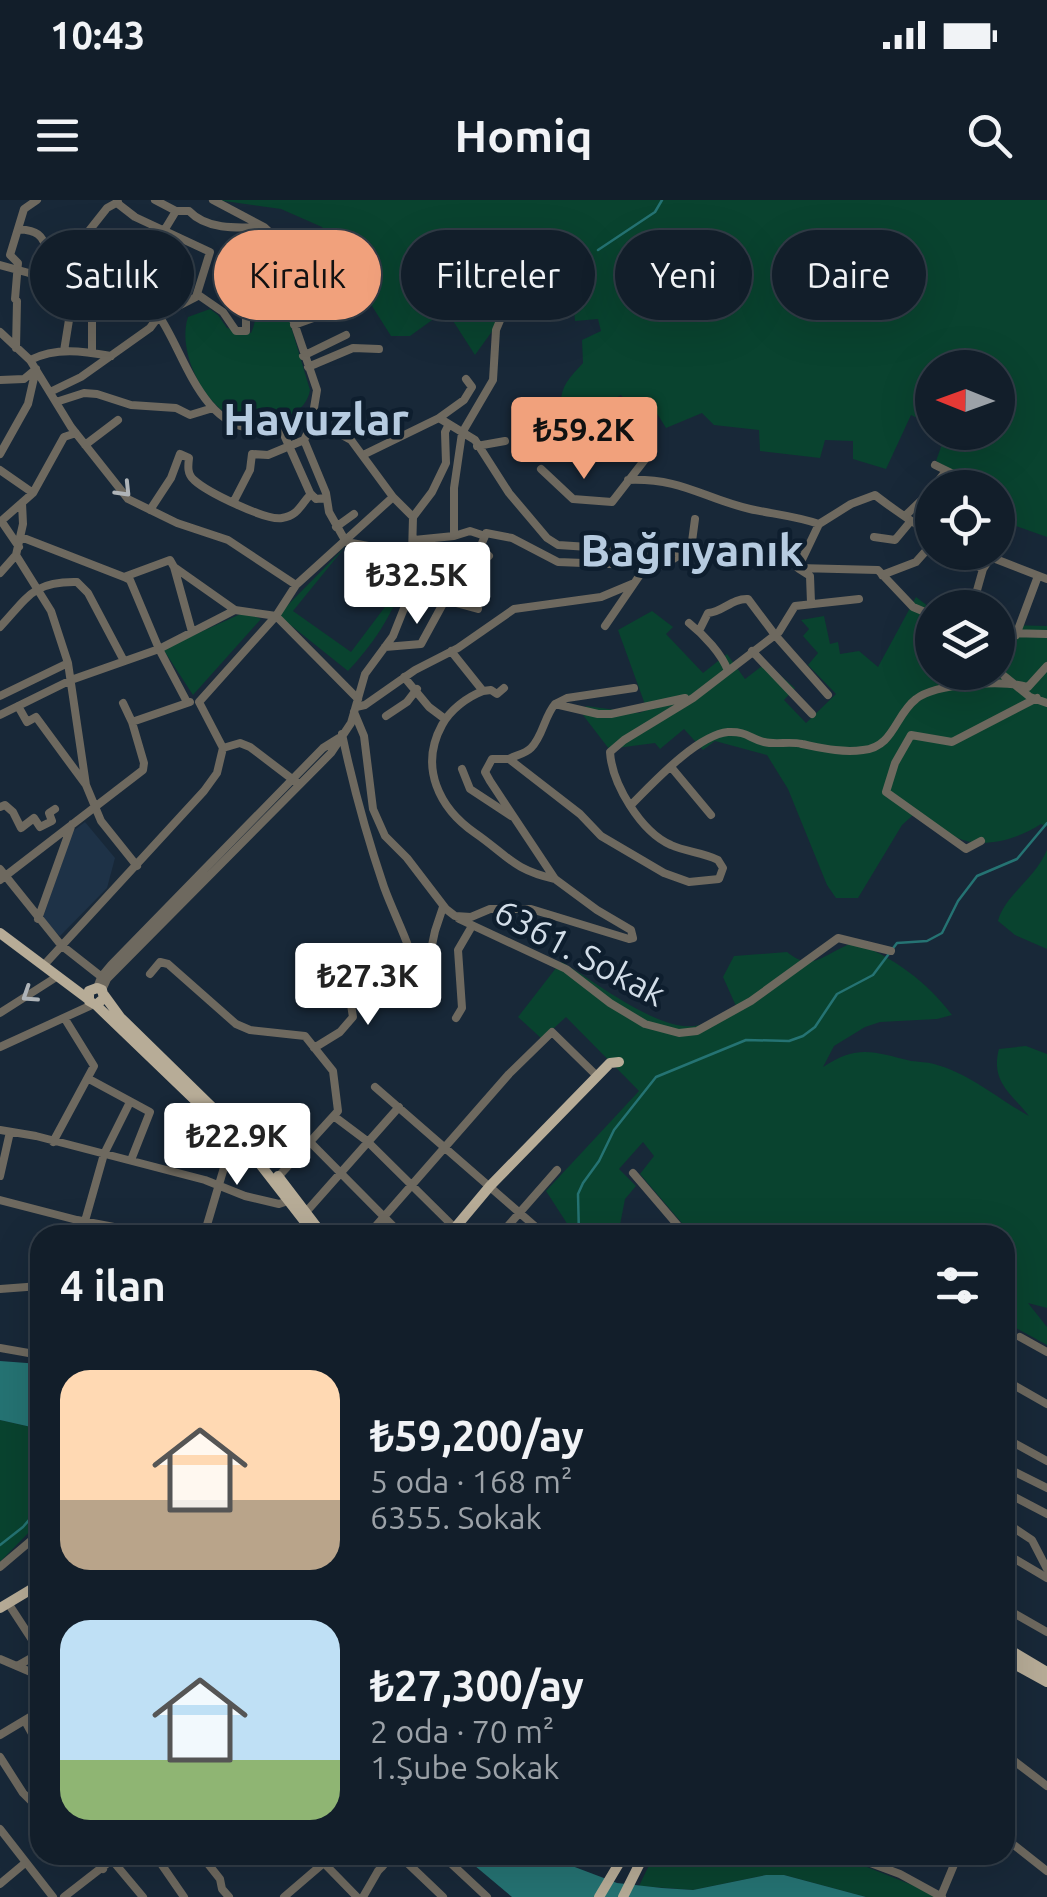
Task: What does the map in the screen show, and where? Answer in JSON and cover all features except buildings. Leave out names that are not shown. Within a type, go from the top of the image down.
[{"type":"main road","points":[[0,933],[58,976],[98,992],[278,1177],[309,1225]]},
{"type":"main road","points":[[461,1225],[490,1186],[610,1063],[619,1062]]},
{"type":"main road","points":[[234,1134],[315,1225]]},
{"type":"main road","points":[[4,1606],[30,1590]]},
{"type":"main road","points":[[1015,1654],[1047,1672]]},
{"type":"main road","points":[[1015,1667],[1047,1682]]},
{"type":"main road","points":[[598,1897],[618,1865]]},
{"type":"main road","points":[[622,1897],[640,1865]]},
{"type":"street","points":[[16,348],[18,264],[10,255],[24,209],[37,200]]},
{"type":"street","points":[[156,200],[176,210],[189,211],[212,226],[264,227]]},
{"type":"street","points":[[213,200],[267,230]]},
{"type":"street","points":[[90,230],[107,208],[119,202],[135,216],[165,230],[176,210]]},
{"type":"street","points":[[198,294],[224,312],[236,331],[246,331],[246,264],[264,227]]},
{"type":"street","points":[[19,229],[30,230]]},
{"type":"street","points":[[194,244],[210,252],[194,296]]},
{"type":"street","points":[[0,265],[30,273]]},
{"type":"street","points":[[64,352],[67,320]]},
{"type":"street","points":[[92,320],[92,353]]},
{"type":"street","points":[[50,392],[82,377],[155,320]]},
{"type":"street","points":[[162,320],[194,381],[214,408],[236,424],[252,429],[312,418],[351,440],[414,517]]},
{"type":"street","points":[[293,320],[317,390],[304,440],[336,528],[346,542],[413,554]]},
{"type":"street","points":[[294,325],[308,320]]},
{"type":"street","points":[[454,536],[454,488],[462,433],[493,380],[496,330],[500,320]]},
{"type":"street","points":[[0,332],[30,360],[76,433],[128,498],[228,540],[296,586]]},
{"type":"street","points":[[303,356],[346,335]]},
{"type":"street","points":[[308,367],[353,348],[379,348]]},
{"type":"street","points":[[30,360],[45,352],[111,356]]},
{"type":"street","points":[[0,380],[24,379],[36,369]]},
{"type":"street","points":[[0,454],[28,404],[36,369]]},
{"type":"street","points":[[363,455],[438,418],[466,397],[472,387],[466,379]]},
{"type":"street","points":[[56,402],[84,393],[131,405],[176,408],[190,415],[214,408]]},
{"type":"street","points":[[438,418],[475,440],[508,493],[547,538],[558,545],[681,553]]},
{"type":"street","points":[[85,444],[118,420]]},
{"type":"street","points":[[1,1050],[65,1019],[98,992],[297,782],[334,750],[356,706],[365,674],[393,636],[411,591],[414,517],[446,463],[445,432],[449,424]]},
{"type":"street","points":[[283,426],[311,494],[316,499],[326,498]]},
{"type":"street","points":[[76,433],[64,437],[33,493],[1,522],[18,546],[51,611],[68,663],[86,785]]},
{"type":"street","points":[[234,502],[250,470],[252,454],[268,455],[304,440]]},
{"type":"street","points":[[477,446],[504,442]]},
{"type":"street","points":[[542,469],[573,499],[612,502],[650,453]]},
{"type":"street","points":[[150,510],[180,454],[189,458],[188,471],[194,481],[246,511],[279,519],[300,511],[311,494]]},
{"type":"street","points":[[935,465],[944,470]]},
{"type":"street","points":[[0,470],[33,493]]},
{"type":"street","points":[[628,480],[682,484],[747,508],[819,524]]},
{"type":"street","points":[[798,568],[819,524],[874,495],[915,524]]},
{"type":"street","points":[[132,722],[187,702],[200,702],[276,616],[296,586],[393,496]]},
{"type":"street","points":[[0,573],[18,546],[22,503]]},
{"type":"street","points":[[874,538],[895,540],[915,509]]},
{"type":"street","points":[[336,528],[354,514]]},
{"type":"street","points":[[472,532],[480,520]]},
{"type":"street","points":[[691,549],[695,520]]},
{"type":"street","points":[[414,540],[472,532],[512,538],[558,562],[635,565],[644,570]]},
{"type":"street","points":[[484,536],[479,550],[489,556]]},
{"type":"street","points":[[605,626],[644,570],[665,565],[691,549],[715,556],[747,557],[777,553],[796,545],[807,549]]},
{"type":"street","points":[[18,546],[130,580],[187,702]]},
{"type":"street","points":[[124,577],[170,560],[192,632]]},
{"type":"street","points":[[882,574],[915,562]]},
{"type":"street","points":[[1015,565],[1043,578],[1016,635],[1047,634]]},
{"type":"street","points":[[174,567],[235,610],[276,616],[356,706],[365,706],[404,677],[514,609],[600,597],[632,584]]},
{"type":"street","points":[[798,568],[878,570],[915,608]]},
{"type":"street","points":[[798,568],[810,576],[811,603]]},
{"type":"street","points":[[412,570],[465,582]]},
{"type":"street","points":[[977,590],[983,570]]},
{"type":"street","points":[[0,628],[37,586],[77,582],[88,593],[124,661]]},
{"type":"street","points":[[699,631],[708,613],[734,600],[748,599],[828,695]]},
{"type":"street","points":[[385,647],[421,644],[445,600],[478,609]]},
{"type":"street","points":[[508,759],[580,814],[600,836],[650,865],[689,882],[719,878],[723,868],[718,860],[660,839],[631,805],[610,752],[703,690],[775,635],[795,606],[858,600]]},
{"type":"street","points":[[0,715],[70,680],[159,649],[235,610]]},
{"type":"street","points":[[689,623],[720,652],[728,671]]},
{"type":"street","points":[[450,651],[483,691]]},
{"type":"street","points":[[752,651],[812,714]]},
{"type":"street","points":[[0,696],[68,663]]},
{"type":"street","points":[[631,805],[671,767],[705,741],[726,732],[750,734],[762,742],[799,742],[823,750],[864,750],[884,743],[912,701],[929,691],[991,683],[1028,688],[1047,666]]},
{"type":"street","points":[[404,677],[446,719]]},
{"type":"street","points":[[1016,684],[1030,697],[1047,703]]},
{"type":"street","points":[[504,688],[498,694],[491,690],[470,696],[446,719],[432,742],[434,784],[449,812],[503,858],[531,874],[555,879]]},
{"type":"street","points":[[455,916],[470,917],[490,909],[531,910],[623,939],[634,938],[631,930],[555,879],[485,772],[492,758],[508,759],[530,750],[542,732],[546,714],[555,704],[567,698],[634,688]]},
{"type":"street","points":[[386,716],[408,702],[417,689]]},
{"type":"street","points":[[555,704],[611,714],[666,704],[703,690]]},
{"type":"street","points":[[980,841],[966,849],[959,847],[886,792],[895,763],[911,735],[952,742],[1037,698]]},
{"type":"street","points":[[44,965],[137,866],[217,772],[223,748],[200,702]]},
{"type":"street","points":[[98,992],[2,875],[143,770],[132,722],[122,704]]},
{"type":"street","points":[[18,706],[27,722],[36,717],[86,785],[101,821],[137,866]]},
{"type":"street","name":"6361. Sokak","points":[[356,706],[364,736],[373,809],[385,836],[444,906],[472,926],[566,968],[610,1004],[646,1024],[679,1033],[696,1031],[752,1001],[838,938],[891,951]]},
{"type":"street","points":[[341,736],[385,890],[414,956],[418,983],[424,983],[444,906]]},
{"type":"street","points":[[223,748],[240,743],[250,747],[297,782]]},
{"type":"street","points":[[671,767],[711,816]]},
{"type":"street","points":[[462,770],[470,790],[519,821]]},
{"type":"street","points":[[0,807],[5,805],[13,812],[21,828],[34,818],[40,827],[52,821],[49,814],[55,810]]},
{"type":"street","points":[[38,918],[72,822]]},
{"type":"street","points":[[456,1018],[462,1008],[458,950],[472,926]]},
{"type":"street","points":[[150,974],[160,962],[168,964],[236,1024],[250,1030],[305,1036],[333,1071],[338,1098],[335,1117],[278,1177]]},
{"type":"street","points":[[314,1048],[340,1032],[353,1017],[346,974]]},
{"type":"street","points":[[0,1013],[58,976]]},
{"type":"street","points":[[53,1142],[94,1066],[65,1019]]},
{"type":"street","points":[[377,1225],[508,1074],[552,1032],[598,1076]]},
{"type":"street","points":[[89,1078],[150,1112],[131,1160]]},
{"type":"street","points":[[375,1087],[533,1225]]},
{"type":"street","points":[[79,1225],[104,1154],[130,1102]]},
{"type":"street","points":[[306,1212],[399,1106]]},
{"type":"street","points":[[335,1117],[367,1142],[448,1225]]},
{"type":"street","points":[[0,1176],[5,1131],[131,1160],[279,1204],[292,1199]]},
{"type":"street","points":[[207,1225],[234,1134]]},
{"type":"street","points":[[310,1142],[391,1225]]},
{"type":"street","points":[[508,1225],[556,1170]]},
{"type":"street","points":[[633,1174],[677,1225]]},
{"type":"street","points":[[0,1200],[102,1225]]},
{"type":"street","points":[[0,1289],[30,1287]]},
{"type":"street","points":[[1020,1336],[1047,1352]]},
{"type":"street","points":[[0,1348],[30,1353]]},
{"type":"street","points":[[1015,1386],[1047,1404]]},
{"type":"street","points":[[1015,1443],[1047,1461]]},
{"type":"street","points":[[1015,1472],[1047,1488]]},
{"type":"street","points":[[1015,1497],[1047,1514]]},
{"type":"street","points":[[1015,1529],[1032,1540],[1047,1568]]},
{"type":"street","points":[[0,1567],[30,1542]]},
{"type":"street","points":[[1015,1558],[1047,1578]]},
{"type":"street","points":[[4,1606],[30,1639]]},
{"type":"street","points":[[1015,1614],[1047,1632]]},
{"type":"street","points":[[17,1666],[30,1658]]},
{"type":"street","points":[[0,1659],[30,1672]]},
{"type":"street","points":[[0,1735],[30,1718]]},
{"type":"street","points":[[25,1722],[30,1731]]},
{"type":"street","points":[[0,1757],[30,1800]]},
{"type":"street","points":[[1015,1762],[1047,1786]]},
{"type":"street","points":[[0,1829],[53,1897]]},
{"type":"street","points":[[1015,1846],[1047,1871]]},
{"type":"street","points":[[0,1884],[25,1863]]},
{"type":"street","points":[[100,1865],[103,1869]]},
{"type":"street","points":[[64,1897],[107,1865]]},
{"type":"street","points":[[120,1865],[143,1897]]},
{"type":"street","points":[[162,1865],[184,1897]]},
{"type":"street","points":[[209,1865],[229,1897]]},
{"type":"street","points":[[284,1897],[322,1865]]},
{"type":"street","points":[[326,1865],[360,1897],[384,1865]]},
{"type":"street","points":[[407,1865],[443,1897]]},
{"type":"street","points":[[453,1865],[487,1897]]},
{"type":"street","points":[[875,1865],[942,1897],[952,1865]]},
{"type":"street","points":[[212,1897],[222,1889]]},
{"type":"shaded area","points":[[217,200],[1047,200],[1047,537],[1015,526],[1015,470],[952,470],[936,461],[940,450],[1015,450],[1015,350],[915,350],[915,417],[911,415],[886,469],[853,459],[853,441],[825,440],[820,458],[760,451],[759,430],[714,425],[702,413],[666,428],[648,399],[633,410],[621,395],[577,421],[564,419],[562,394],[583,363],[582,340],[601,331],[595,319],[595,230],[401,230],[401,320],[432,320],[410,336],[391,336],[381,320],[381,230],[324,230],[281,209]]},
{"type":"shaded area","points":[[210,309],[214,320],[221,320],[227,328],[251,333],[255,322],[289,320],[310,390],[299,409],[279,421],[255,423],[233,418],[202,388],[189,359],[186,330],[188,320],[194,320],[194,315]]},
{"type":"shaded area","points":[[452,320],[500,320],[475,355]]},
{"type":"shaded area","points":[[345,547],[293,611],[351,652],[403,583],[380,630],[348,671],[278,615]]},
{"type":"shaded area","points":[[915,599],[915,690],[1015,690],[1015,625],[1047,626],[1047,827],[1041,824],[1011,838],[977,843],[912,816],[902,825],[858,898],[836,898],[788,789],[767,755],[715,741],[703,750],[684,729],[660,749],[655,743],[609,749],[583,715],[586,706],[639,713],[647,710],[618,630],[652,611],[673,627],[666,634],[703,673],[727,654],[745,679],[766,663],[795,688],[784,700],[806,723],[836,694],[808,665],[818,653],[803,636],[809,629],[801,620],[824,616],[830,644],[838,642],[840,654],[859,651],[878,667]]},
{"type":"shaded area","points":[[245,612],[261,619],[193,695],[163,649]]},
{"type":"shaded area","points":[[85,822],[115,858],[107,888],[60,936],[42,920],[73,831]]},
{"type":"shaded area","points":[[1047,850],[1047,949],[1015,935],[998,921],[1006,903]]},
{"type":"shaded area","points":[[852,943],[880,954],[908,971],[952,1015],[865,1027],[834,1046],[823,1067],[846,1055],[866,1052],[931,1063],[971,1080],[1029,1116],[1000,1079],[999,1049],[1026,1046],[1047,1054],[1047,1308],[1028,1303],[1047,1327],[1047,1345],[1015,1327],[1015,1225],[683,1225],[640,1174],[654,1156],[643,1142],[619,1169],[636,1186],[625,1199],[620,1225],[568,1225],[546,1191],[639,1091],[566,1017],[542,1039],[518,1017],[562,962],[645,1013],[663,1021],[694,1026],[736,1006],[723,977],[734,956],[787,952],[811,961]]},
{"type":"shaded area","points":[[0,1361],[30,1363],[30,1427],[0,1420]]},
{"type":"shaded area","points":[[0,1420],[30,1427],[30,1531],[0,1562]]},
{"type":"shaded area","points":[[474,1865],[569,1865],[617,1883],[693,1890],[784,1875],[866,1897],[512,1897]]},
{"type":"shaded area","points":[[649,1865],[862,1865],[942,1897],[866,1897],[784,1875],[693,1890],[639,1886]]},
{"type":"waterway","points":[[598,250],[655,212],[662,200]]},
{"type":"waterway","points":[[579,1225],[578,1194],[583,1183],[614,1130],[656,1077],[746,1040],[789,1041],[803,1036],[815,1027],[837,994],[873,975],[897,943],[927,941],[942,933],[958,901],[977,876],[1017,859],[1047,823]]},
{"type":"waterway","points":[[0,1545],[30,1519]]},
{"type":"district","name":"Havuzlar","points":[[316,419]]},
{"type":"district","name":"Bağrıyanık","points":[[692,550]]}]
